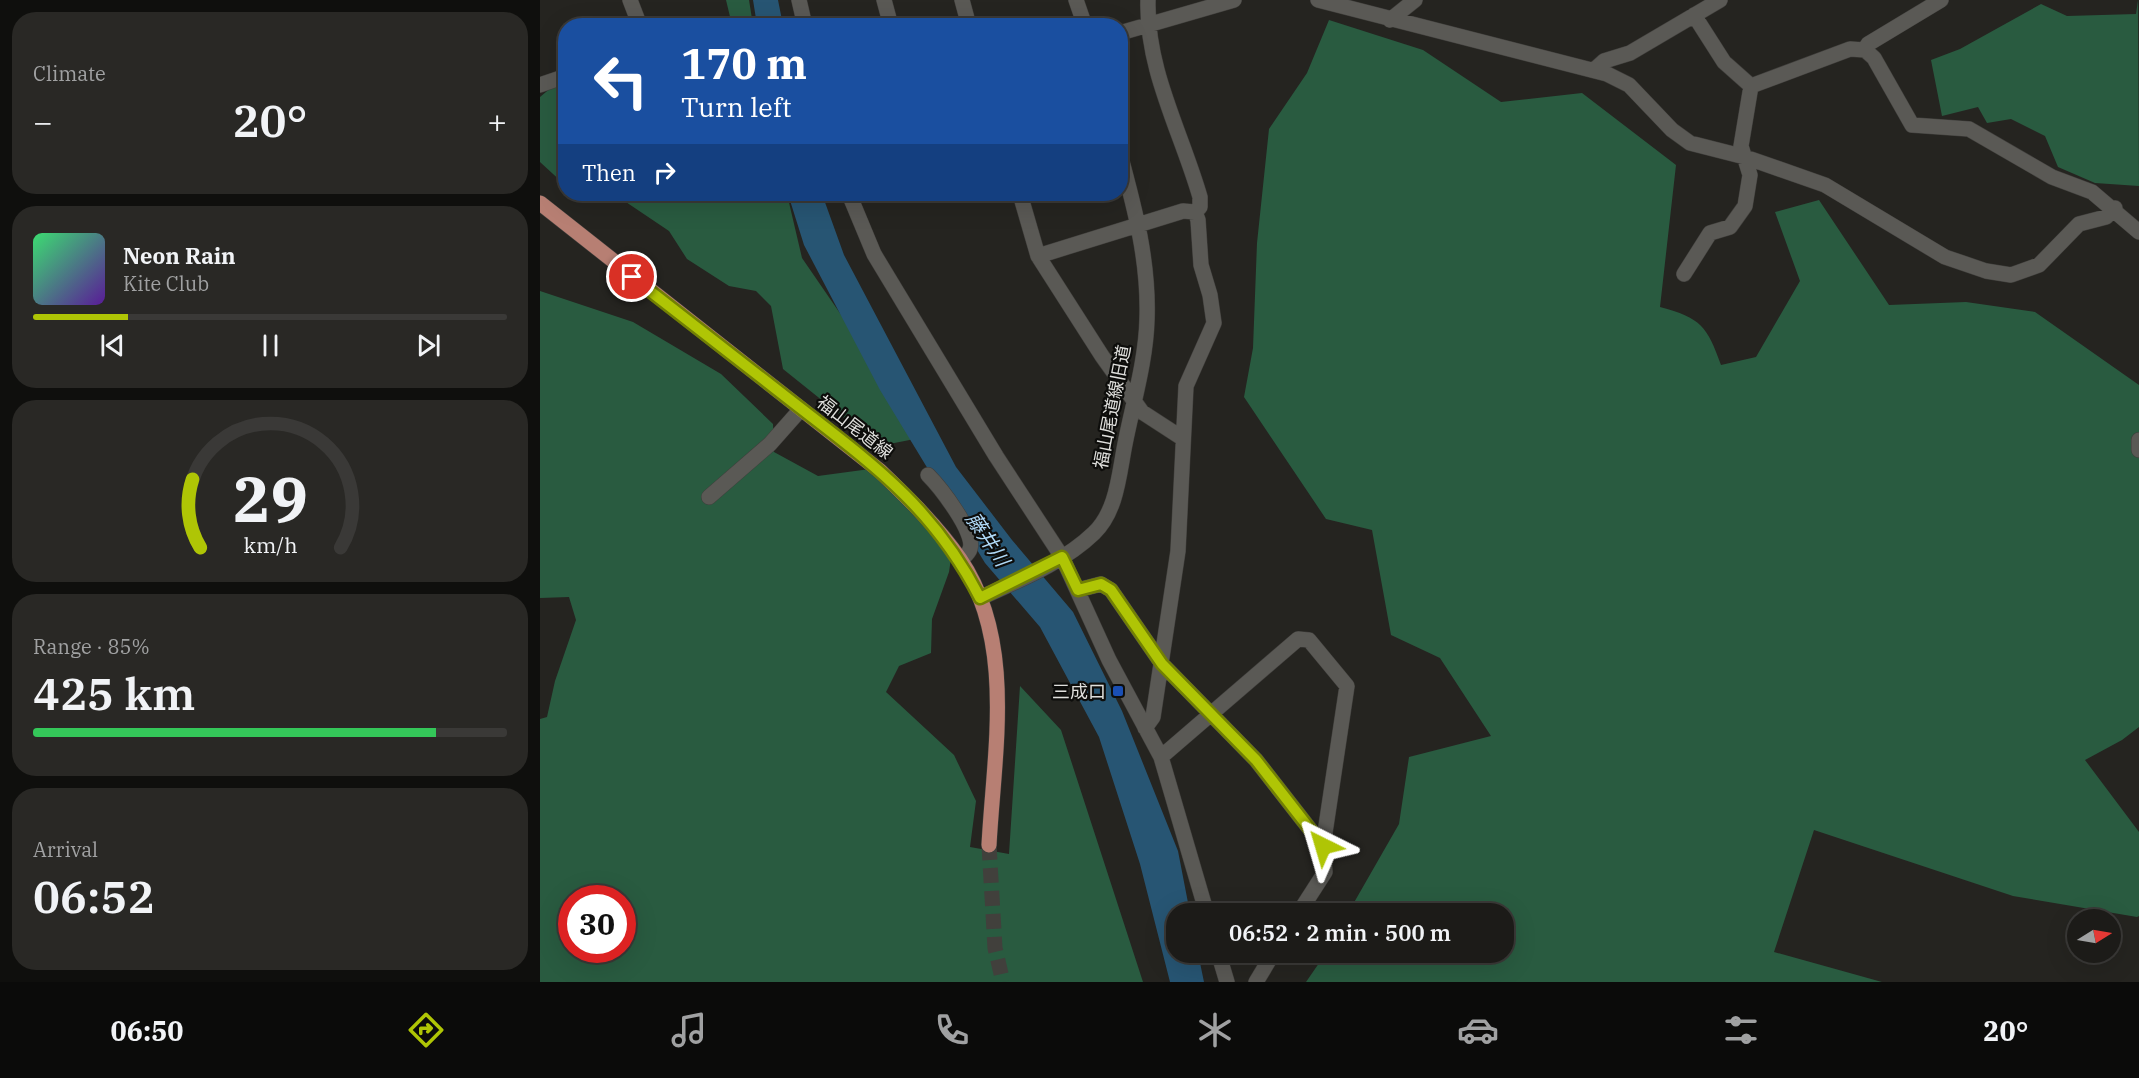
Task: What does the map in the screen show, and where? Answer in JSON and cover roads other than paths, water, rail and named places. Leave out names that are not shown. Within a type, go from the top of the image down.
[{"type":"main road","name":"福山尾道線","points":[[540,203],[880,471],[927,516],[961,560],[980,598],[990,626],[997,687],[989,845]]},
{"type":"street","points":[[630,0],[637,18]]},
{"type":"street","points":[[799,0],[803,18]]},
{"type":"street","points":[[884,0],[889,18]]},
{"type":"street","points":[[962,0],[967,18]]},
{"type":"street","points":[[1076,0],[1082,18]]},
{"type":"street","points":[[1038,256],[1183,211],[1194,212],[1200,207],[1200,197],[1158,81],[1147,25],[1148,0]]},
{"type":"street","points":[[1128,31],[1233,0]]},
{"type":"street","points":[[1318,0],[1594,70],[1629,86],[1672,130],[1690,143],[1745,157],[1825,185],[1945,257],[1986,271],[2011,275],[2039,265],[2079,224],[2106,217],[2115,208]]},
{"type":"street","points":[[1390,20],[1415,0]]},
{"type":"street","points":[[1594,70],[1604,61],[1630,53],[1720,0]]},
{"type":"street","points":[[1865,50],[1868,44],[1941,0]]},
{"type":"street","points":[[1694,15],[1724,62],[1751,86]]},
{"type":"street","points":[[1751,86],[1850,49],[1865,50],[1874,58],[1912,125],[1969,129],[2052,177],[2092,192],[2115,208],[2139,232]]},
{"type":"street","points":[[540,85],[558,79]]},
{"type":"street","points":[[1684,274],[1710,233],[1730,227],[1745,206],[1750,175],[1741,146],[1751,86]]},
{"type":"street","name":"福山尾道線旧道","points":[[980,598],[1055,561],[1096,532],[1113,503],[1147,321],[1146,271],[1140,225],[1128,182]]},
{"type":"street","points":[[852,201],[874,254],[996,456],[1055,561],[1078,590],[1109,660],[1161,757],[1204,903]]},
{"type":"street","points":[[1022,201],[1038,256],[1133,402],[1142,412],[1182,438]]},
{"type":"street","points":[[1145,728],[1153,717],[1178,551],[1185,386],[1214,322],[1210,295],[1201,265],[1198,220],[1194,212]]},
{"type":"street","points":[[709,497],[770,444],[801,409]]},
{"type":"street","points":[[2139,440],[2139,450]]},
{"type":"street","points":[[928,475],[945,493],[971,540],[970,550],[961,560]]},
{"type":"street","points":[[1078,590],[1101,584],[1111,590],[1162,664],[1256,760],[1323,846]]},
{"type":"street","points":[[1161,757],[1298,639],[1309,640],[1347,686],[1323,846],[1324,872],[1306,903]]},
{"type":"street","points":[[1221,963],[1227,982]]},
{"type":"street","points":[[1256,982],[1267,963]]},
{"type":"water","points":[[753,0],[778,0],[782,18],[756,18]]},
{"type":"water","name":"藤井川","points":[[790,201],[825,201],[844,255],[956,467],[1012,540],[1073,612],[1122,711],[1178,851],[1188,903],[1166,903],[1166,963],[1200,963],[1204,982],[1170,982],[1140,864],[1099,737],[1040,627],[985,563],[880,390],[804,245]]},
{"type":"tunnel","points":[[989,845],[995,948],[1003,982]]},
{"type":"place","name":"三成口","points":[[1118,691]]}]
